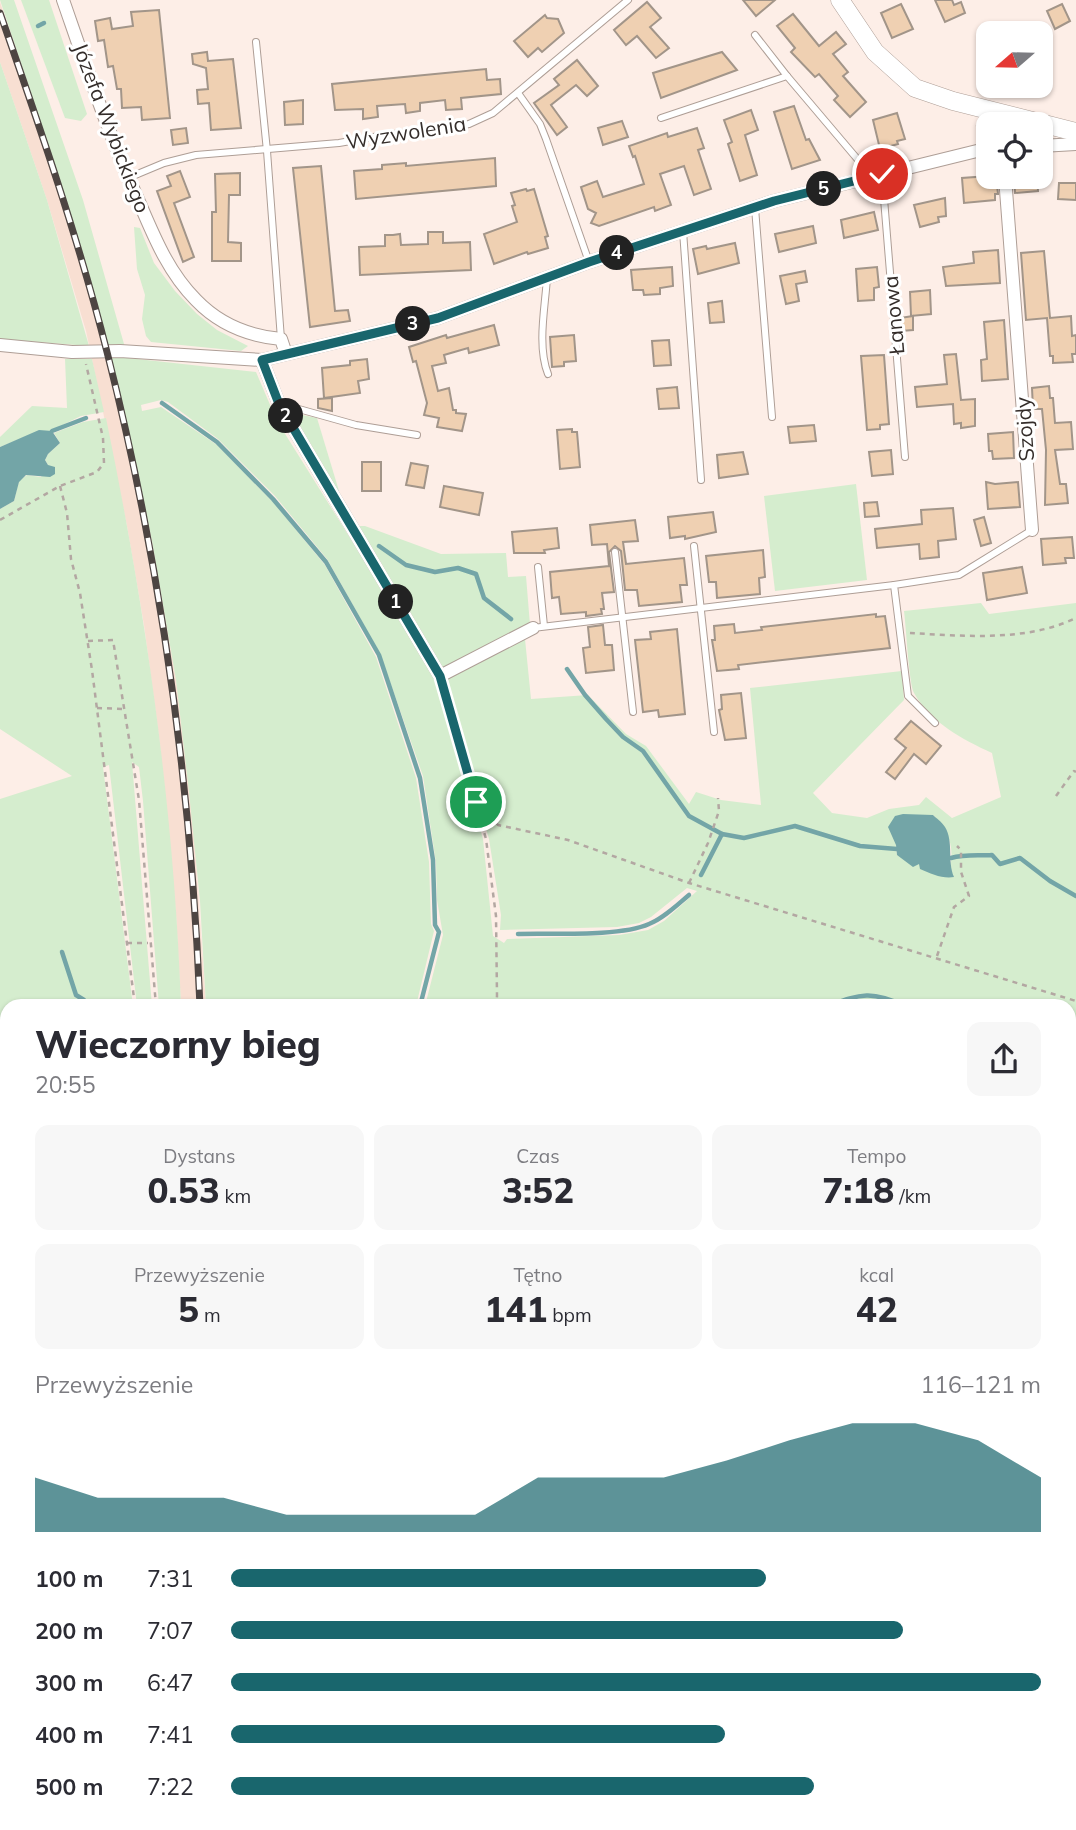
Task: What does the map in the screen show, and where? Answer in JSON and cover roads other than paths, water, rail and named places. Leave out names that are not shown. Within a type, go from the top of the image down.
[{"type":"street","name":"Józefa Wybickiego","points":[[63,0],[116,154],[164,258],[197,301],[233,327],[257,337],[281,340]]},
{"type":"street","points":[[840,0],[875,52],[915,88],[986,112]]},
{"type":"street","points":[[1053,128],[1076,132]]},
{"type":"street","points":[[1053,145],[1076,144]]},
{"type":"street","points":[[0,345],[83,352],[120,351],[262,360],[438,318],[589,262],[755,208],[976,147]]},
{"type":"street","name":"Szojdy","points":[[1007,189],[1032,530]]},
{"type":"street","points":[[281,340],[286,354]]},
{"type":"street","points":[[262,360],[279,404],[440,676],[539,627]]},
{"type":"lane","name":"Wyzwolenia","points":[[128,178],[179,158],[339,144],[469,124],[493,113],[628,0]]},
{"type":"lane","points":[[755,35],[859,161],[868,177]]},
{"type":"lane","points":[[256,42],[281,340]]},
{"type":"lane","points":[[660,118],[788,76]]},
{"type":"lane","points":[[518,93],[540,124],[589,262]]},
{"type":"lane","name":"Łanowa","points":[[882,174],[905,457]]},
{"type":"lane","points":[[755,208],[772,417]]},
{"type":"lane","points":[[683,231],[701,480]]},
{"type":"lane","points":[[547,278],[543,348],[548,374]]},
{"type":"lane","points":[[279,404],[356,425],[417,435]]},
{"type":"lane","name":"Szojdy","points":[[539,627],[958,575],[1032,530]]},
{"type":"lane","points":[[694,546],[714,732]]},
{"type":"lane","points":[[615,552],[633,712]]},
{"type":"lane","points":[[538,567],[539,627]]},
{"type":"lane","points":[[894,585],[908,696],[935,723]]},
{"type":"water","points":[[39,430],[52,431],[60,443],[45,460],[48,465],[55,467],[55,474],[50,477],[26,475],[19,482],[14,501],[0,509],[0,447]]},
{"type":"water","points":[[933,815],[944,825],[948,833],[954,877],[933,874],[920,869],[919,864],[913,867],[897,855],[896,845],[888,827],[895,816]]},
{"type":"waterway","points":[[38,26],[44,23]]},
{"type":"waterway","points":[[162,403],[217,442],[273,499],[326,562],[379,655],[420,778],[433,860],[435,925],[439,932],[422,999]]},
{"type":"waterway","points":[[52,431],[86,418]]},
{"type":"waterway","points":[[379,546],[406,565],[435,572],[458,568],[476,574],[484,598],[511,619]]},
{"type":"waterway","points":[[567,669],[606,719],[623,737],[643,751],[689,816],[722,834]]},
{"type":"waterway","points":[[701,875],[722,834],[744,838],[795,826],[860,846],[897,849]]},
{"type":"waterway","points":[[951,858],[992,855],[1000,864],[1020,858],[1050,881],[1076,896]]},
{"type":"waterway","points":[[518,934],[604,933],[636,928],[660,918],[689,895]]},
{"type":"waterway","points":[[62,952],[76,995],[82,999]]},
{"type":"waterway","points":[[849,999],[866,996],[886,999]]},
{"type":"railway","points":[[0,13],[84,266],[107,352],[143,513],[158,595],[181,759],[196,923],[200,999]]}]
